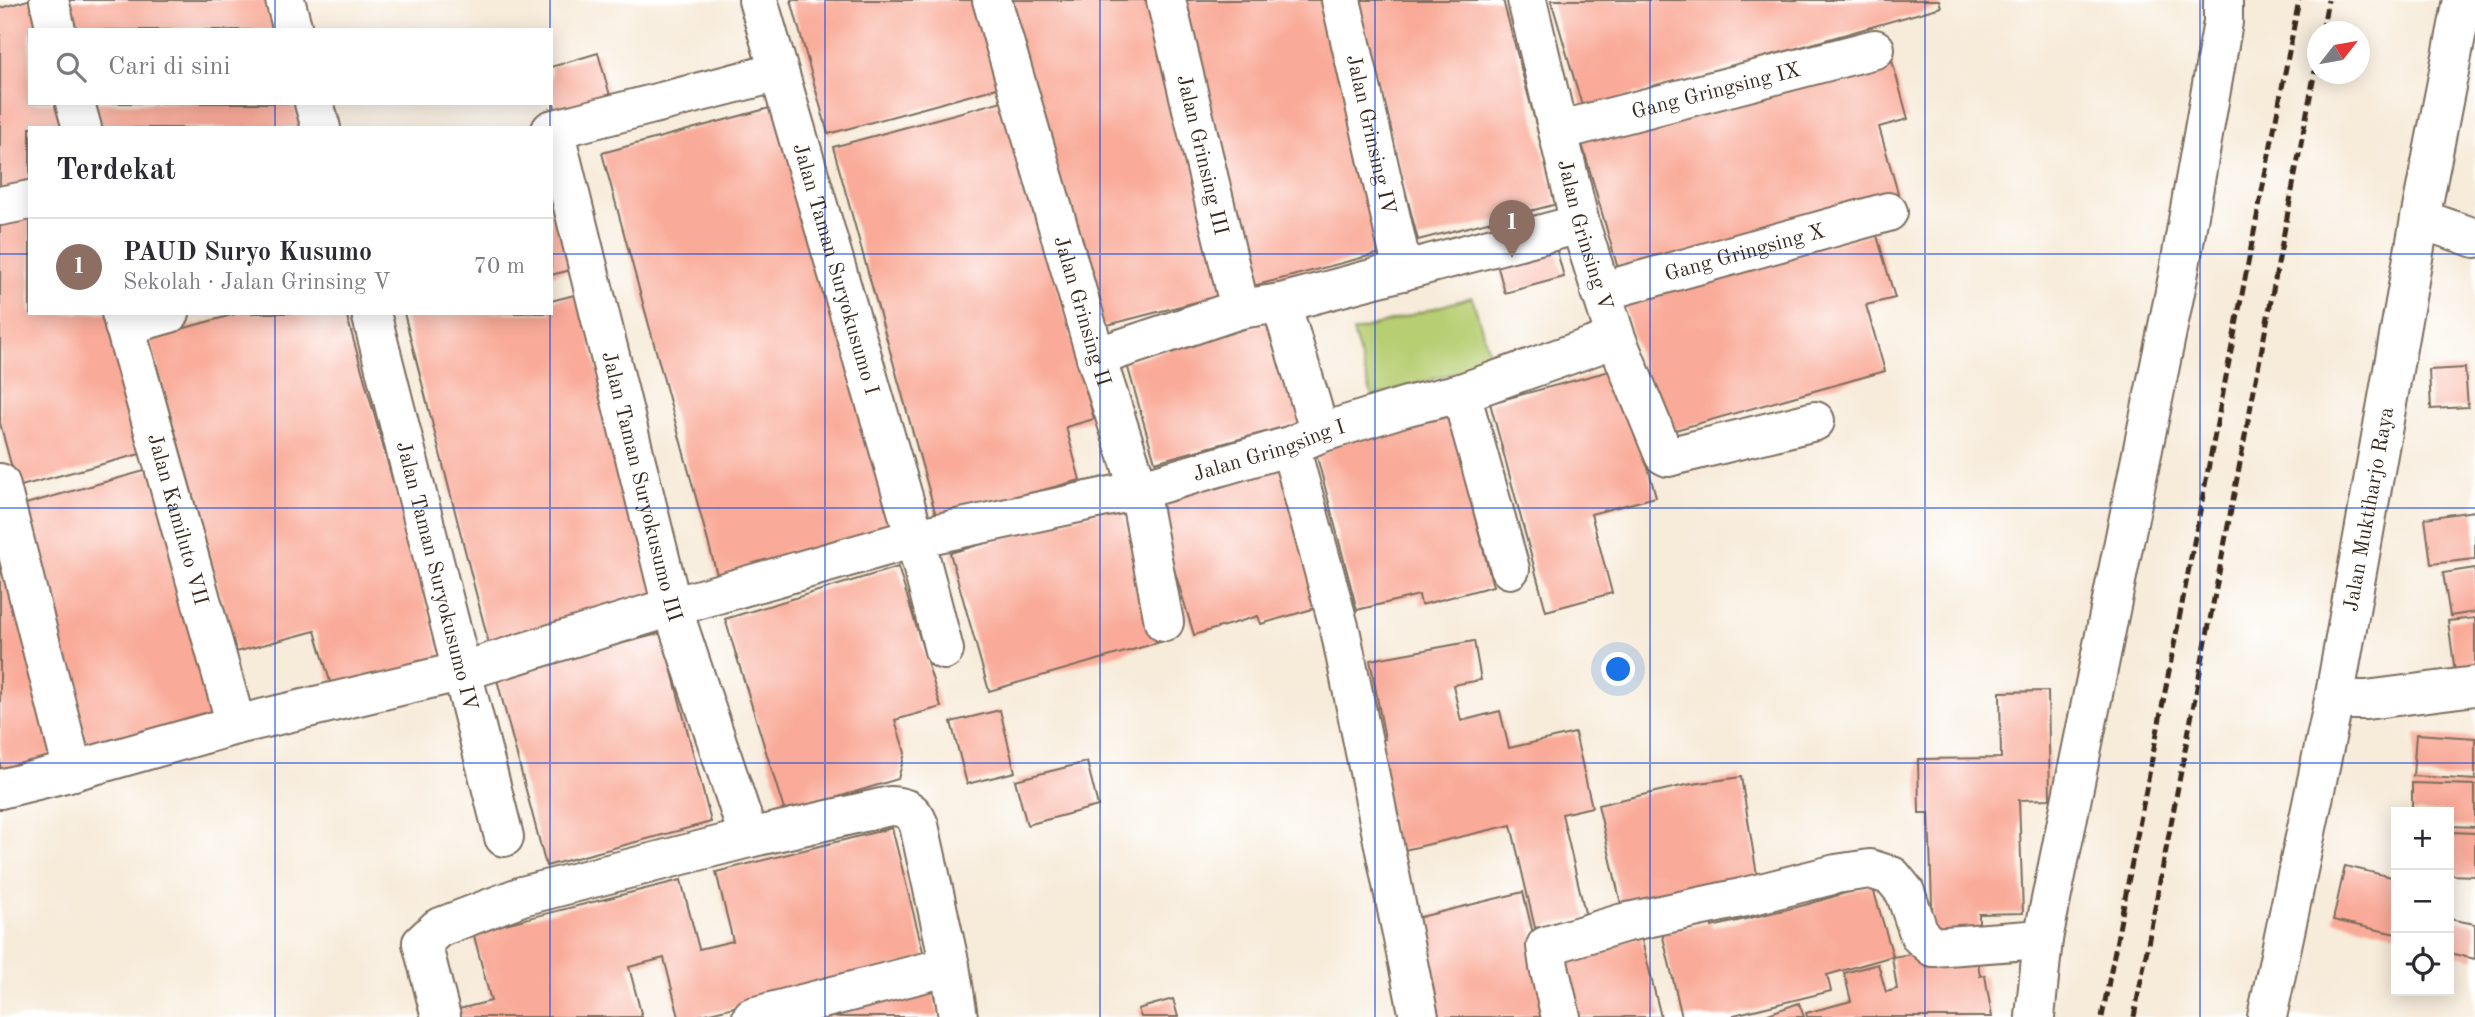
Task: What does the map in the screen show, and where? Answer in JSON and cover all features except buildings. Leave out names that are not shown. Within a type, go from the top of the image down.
[{"type":"street","points":[[49,0],[56,28]]},
{"type":"street","points":[[285,0],[292,28]]},
{"type":"street","name":"Jalan Taman Suryokusumo I","points":[[758,0],[915,538],[944,650]]},
{"type":"street","name":"Jalan Grinsing II","points":[[992,0],[1096,357],[1139,490],[1164,622]]},
{"type":"street","name":"Jalan Grinsing III","points":[[1166,0],[1240,309]]},
{"type":"street","name":"Jalan Grinsing IV","points":[[1341,0],[1403,271]]},
{"type":"street","name":"Jalan Grinsing V","points":[[1527,0],[1580,225],[1616,338],[1660,450],[1668,457],[1815,421]]},
{"type":"street","points":[[2035,1017],[2043,939],[2178,277],[2223,22],[2223,0]]},
{"type":"street","name":"Jalan Muktiharjo Raya","points":[[2267,1017],[2334,700],[2420,219],[2463,0]]},
{"type":"street","name":"Gang Gringsing IX","points":[[1558,131],[1875,49]]},
{"type":"street","points":[[553,130],[779,72]]},
{"type":"street","points":[[76,105],[81,126]]},
{"type":"street","points":[[315,105],[320,126]]},
{"type":"street","name":"Jalan Taman Suryokusumo III","points":[[553,130],[672,607],[749,838]]},
{"type":"street","points":[[0,206],[28,200]]},
{"type":"street","name":"Gang Gringsing X","points":[[1600,292],[1888,212]]},
{"type":"street","points":[[2420,219],[2475,238]]},
{"type":"street","points":[[1096,357],[1240,309],[1281,303],[1580,225]]},
{"type":"street","points":[[1281,303],[1335,612],[1419,1017]]},
{"type":"street","points":[[122,320],[156,315]]},
{"type":"street","name":"Jalan Taman Suryokusumo IV","points":[[372,315],[504,837]]},
{"type":"street","name":"Jalan Kamiluto VII","points":[[122,320],[236,725]]},
{"type":"street","name":"Jalan Gringsing I","points":[[0,789],[236,725],[463,670],[915,538],[1139,490],[1407,406],[1461,393],[1616,338]]},
{"type":"street","points":[[1461,393],[1510,569]]},
{"type":"street","points":[[0,483],[73,771]]},
{"type":"street","points":[[2334,700],[2366,701],[2475,686]]},
{"type":"street","points":[[441,1017],[422,943],[438,928],[522,895],[890,806],[910,810],[919,825],[950,967],[958,1017]]},
{"type":"street","points":[[1561,1017],[1546,946],[1623,923],[1836,874],[1870,869],[1892,876],[1905,892],[1920,936],[1933,947],[2043,939]]},
{"type":"street","points":[[752,1017],[950,967]]},
{"type":"green space","points":[[1472,297],[1492,362],[1372,397],[1353,332]]},
{"type":"railway","points":[[2102,1017],[2299,0]]},
{"type":"railway","points":[[2324,21],[2328,0]]},
{"type":"railway","points":[[2134,1017],[2312,84]]},
{"type":"place","name":"PAUD Suryo Kusumo","points":[[1512,258]]}]
